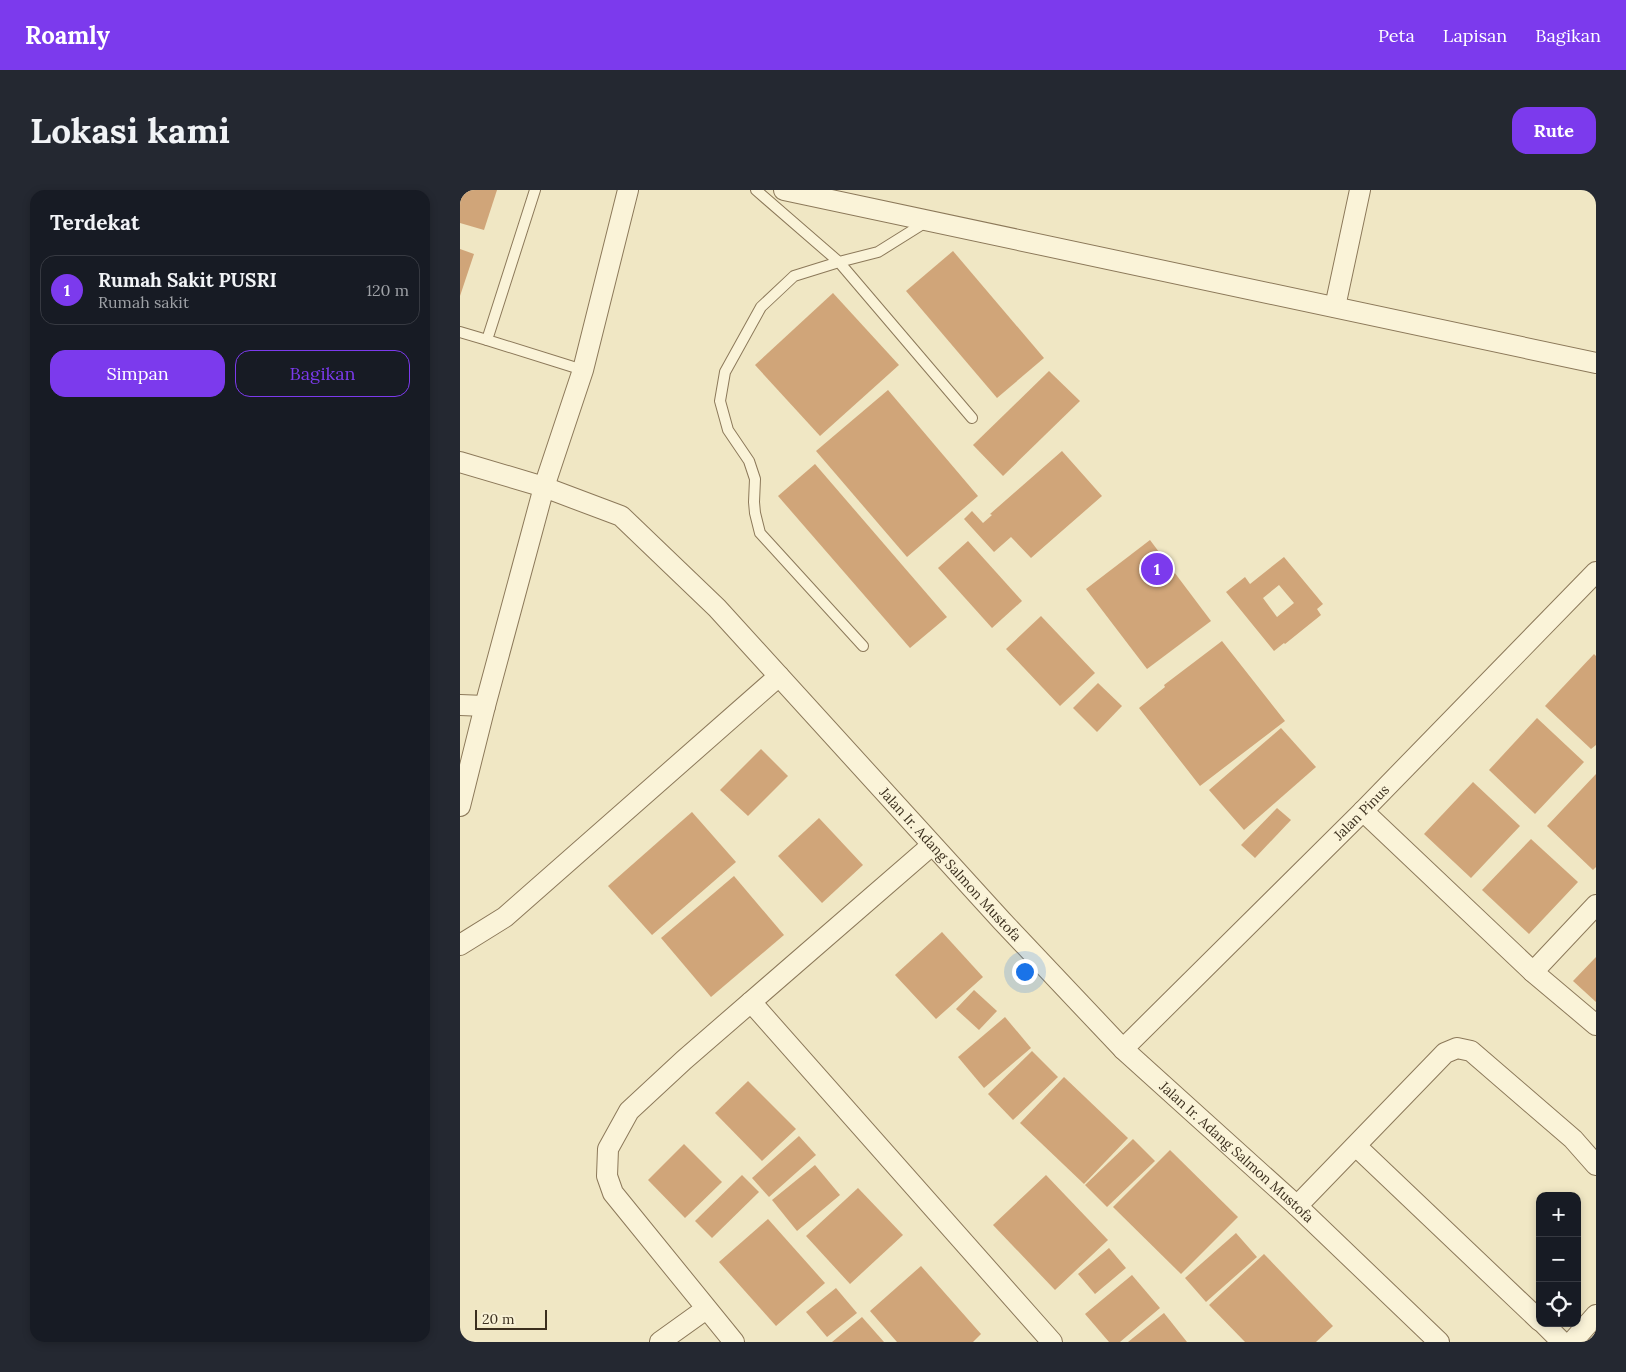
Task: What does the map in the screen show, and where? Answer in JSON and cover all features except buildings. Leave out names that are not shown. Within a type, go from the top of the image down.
[{"type":"street","points":[[460,806],[544,487],[583,370],[628,190]]},
{"type":"street","points":[[784,190],[1596,363]]},
{"type":"street","points":[[1335,307],[1360,190]]},
{"type":"street","name":"Jalan Ir. Adang Salmon Mustofa","points":[[460,462],[544,487],[621,516],[717,608],[932,845],[1123,1049],[1297,1206],[1439,1342]]},
{"type":"street","name":"Jalan Pinus","points":[[1123,1049],[1363,811],[1596,572]]},
{"type":"street","points":[[460,945],[505,917],[779,676]]},
{"type":"street","points":[[460,705],[485,706]]},
{"type":"street","points":[[1363,811],[1533,972],[1596,1025]]},
{"type":"street","points":[[734,1342],[613,1193],[607,1176],[608,1149],[629,1111],[684,1060],[932,845]]},
{"type":"street","points":[[1533,972],[1596,904]]},
{"type":"street","points":[[751,1002],[1052,1342]]},
{"type":"street","points":[[1297,1206],[1445,1053],[1457,1048],[1471,1051],[1573,1139],[1596,1165]]},
{"type":"street","points":[[1356,1146],[1536,1317]]},
{"type":"street","points":[[660,1342],[706,1309]]},
{"type":"street","points":[[1572,1342],[1596,1315]]},
{"type":"street","points":[[1547,1327],[1562,1342]]},
{"type":"lane","points":[[487,340],[535,190]]},
{"type":"lane","points":[[756,190],[839,262],[972,418]]},
{"type":"lane","points":[[863,646],[760,533],[755,513],[755,479],[749,461],[728,430],[720,401],[725,372],[761,307],[794,276],[878,252],[928,220]]},
{"type":"lane","points":[[460,332],[583,370]]},
{"type":"place","name":"Rumah Sakit PUSRI","points":[[1157,569]]}]
